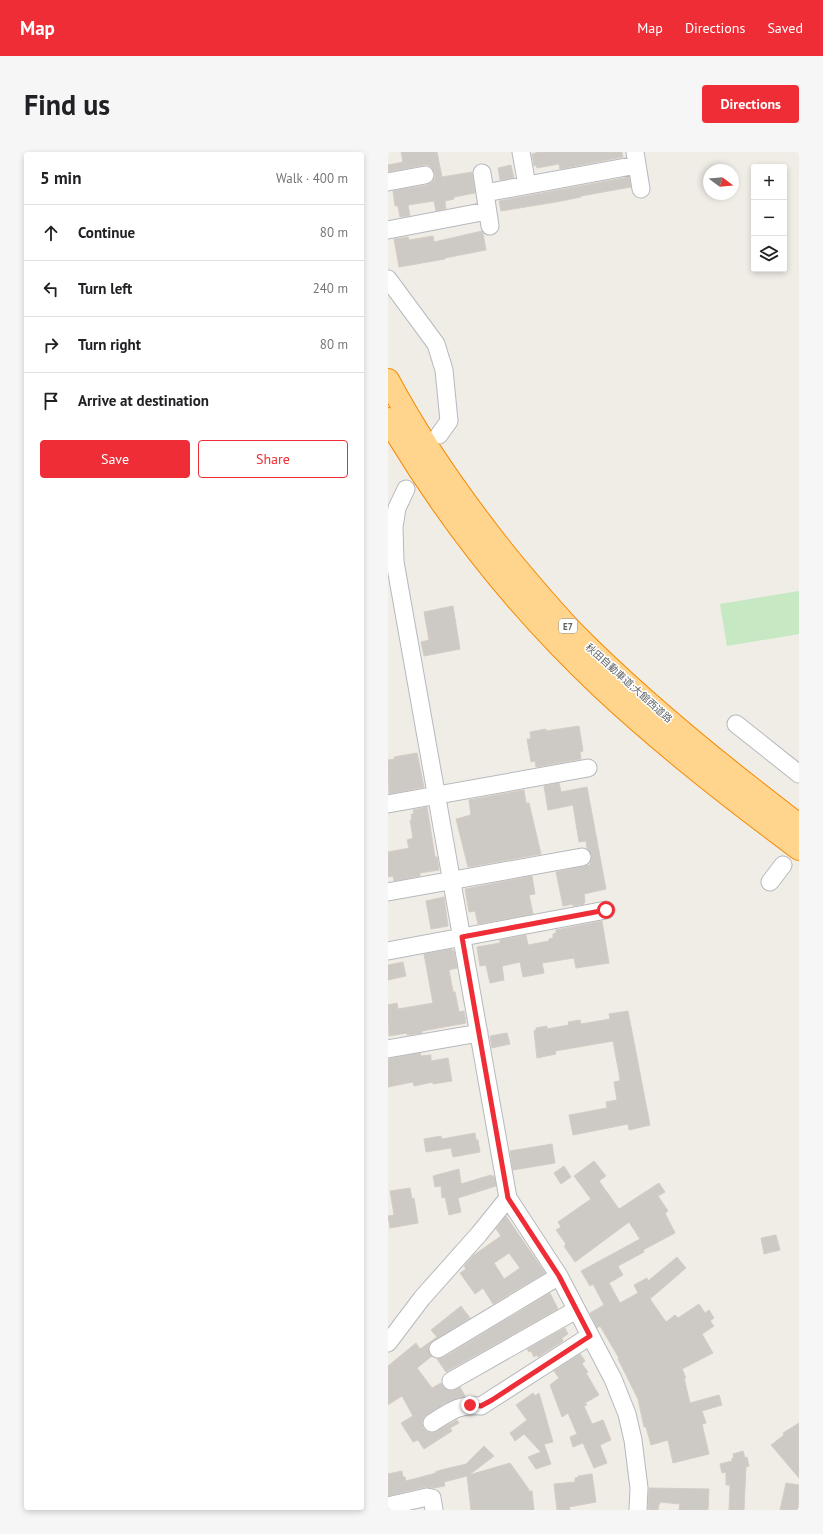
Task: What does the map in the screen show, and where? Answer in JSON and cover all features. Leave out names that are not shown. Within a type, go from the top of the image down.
[{"type":"highway","name":"秋田自動車道;大館西道路","points":[[388,380],[419,433],[461,496],[528,581],[572,631],[668,720],[799,825]]},
{"type":"highway","name":"秋田自動車道;大館西道路","points":[[388,419],[435,494],[468,538],[513,594],[557,643],[602,688],[656,736],[799,849]]},
{"type":"street","points":[[521,152],[527,185]]},
{"type":"street","points":[[485,193],[527,185],[636,159],[641,189]]},
{"type":"street","points":[[388,230],[488,219],[482,172]]},
{"type":"street","points":[[388,182],[425,175]]},
{"type":"street","points":[[388,279],[436,344],[444,370],[449,421],[439,435]]},
{"type":"street","points":[[406,490],[392,502],[395,562],[393,575],[437,795],[508,1198],[559,1276],[613,1379],[627,1414],[633,1440],[639,1488],[638,1510]]},
{"type":"street","points":[[736,724],[799,774]]},
{"type":"street","points":[[388,804],[588,768]]},
{"type":"street","points":[[388,892],[582,857]]},
{"type":"street","points":[[770,882],[784,865]]},
{"type":"street","points":[[388,951],[606,910]]},
{"type":"street","points":[[388,1049],[479,1033]]},
{"type":"street","points":[[388,1343],[422,1298],[479,1234],[508,1198]]},
{"type":"street","points":[[438,1349],[559,1276]]},
{"type":"street","points":[[451,1381],[576,1310]]},
{"type":"street","points":[[432,1423],[455,1408],[470,1405],[481,1406],[590,1336]]},
{"type":"street","points":[[388,1506],[427,1497],[432,1498],[434,1510]]},
{"type":"green space","points":[[799,591],[799,634],[727,646],[720,604]]},
{"type":"building","points":[[401,152],[437,152],[442,177],[472,172],[475,193],[454,197],[454,199],[445,201],[446,209],[436,211],[434,201],[408,205],[410,216],[400,217],[398,206],[395,206],[393,191],[427,185],[435,178],[432,168],[428,165],[388,172],[388,165],[403,162]]},
{"type":"building","points":[[539,152],[622,152],[623,157],[560,169],[559,164],[537,168],[536,165],[534,166],[532,154]]},
{"type":"building","points":[[511,165],[514,178],[500,180],[498,168]]},
{"type":"building","points":[[629,177],[631,187],[501,211],[499,201]]},
{"type":"building","points":[[482,231],[486,250],[399,267],[394,239],[408,237],[409,240],[433,236],[434,242]]},
{"type":"building","points":[[453,606],[460,649],[424,656],[421,642],[429,640],[424,612]]},
{"type":"building","points":[[579,726],[583,751],[580,752],[581,759],[536,767],[535,761],[531,762],[527,739],[531,739],[530,732]]},
{"type":"building","points":[[417,753],[424,787],[389,794],[388,760],[395,759],[394,757]]},
{"type":"building","points":[[559,783],[561,792],[587,787],[606,889],[584,894],[584,904],[573,906],[573,904],[563,906],[556,872],[590,865],[592,856],[587,849],[586,841],[579,842],[573,805],[548,810],[544,786]]},
{"type":"building","points":[[524,790],[526,803],[529,803],[541,854],[468,867],[456,819],[471,815],[469,800]]},
{"type":"building","points":[[427,807],[435,857],[437,857],[439,870],[420,873],[420,876],[394,881],[393,876],[388,877],[388,852],[409,848],[407,840],[413,838],[410,820],[412,820],[411,814],[414,814],[413,810]]},
{"type":"building","points":[[532,876],[535,894],[529,895],[533,914],[478,924],[475,911],[469,912],[465,889]]},
{"type":"building","points":[[444,897],[448,926],[431,929],[426,901]]},
{"type":"building","points":[[602,921],[609,963],[576,968],[574,958],[542,963],[544,973],[523,977],[520,962],[502,966],[504,980],[490,983],[486,965],[480,966],[477,947],[500,943],[500,940],[526,935],[528,945],[549,941],[549,939],[553,938],[553,934],[556,933],[556,930]]},
{"type":"building","points":[[451,949],[454,951],[457,968],[449,970],[453,992],[455,992],[459,1012],[464,1011],[466,1023],[422,1031],[422,1033],[407,1035],[407,1033],[389,1036],[388,1005],[397,1003],[398,1009],[433,1003],[424,954]]},
{"type":"building","points":[[403,962],[406,976],[388,980],[388,965]]},
{"type":"building","points":[[628,1011],[650,1125],[629,1130],[628,1124],[573,1135],[569,1115],[607,1108],[606,1102],[617,1100],[614,1082],[619,1081],[620,1079],[613,1041],[555,1051],[556,1054],[537,1058],[534,1031],[536,1028],[547,1026],[547,1029],[569,1025],[568,1022],[580,1020],[581,1024],[610,1019],[609,1014]]},
{"type":"building","points":[[507,1033],[510,1044],[492,1048],[490,1036]]},
{"type":"building","points":[[420,1053],[421,1056],[431,1055],[431,1061],[448,1058],[452,1081],[433,1084],[433,1082],[414,1086],[413,1082],[388,1087],[388,1059]]},
{"type":"building","points":[[475,1133],[480,1152],[453,1157],[451,1148],[426,1152],[424,1139],[441,1136],[442,1139]]},
{"type":"building","points":[[552,1144],[555,1163],[513,1170],[510,1151]]},
{"type":"building","points":[[594,1161],[606,1176],[599,1181],[619,1209],[659,1183],[665,1192],[658,1196],[668,1211],[665,1213],[675,1233],[643,1250],[644,1252],[618,1266],[623,1275],[609,1283],[620,1303],[638,1293],[634,1285],[647,1278],[648,1281],[677,1257],[686,1268],[650,1299],[666,1322],[675,1315],[678,1318],[699,1304],[705,1313],[709,1310],[714,1318],[710,1321],[714,1326],[702,1334],[713,1353],[682,1369],[686,1378],[684,1378],[690,1403],[719,1395],[722,1405],[702,1411],[706,1423],[702,1424],[709,1454],[673,1463],[668,1440],[651,1445],[646,1427],[644,1427],[638,1399],[618,1359],[619,1358],[600,1326],[597,1328],[590,1313],[604,1305],[593,1284],[590,1286],[581,1271],[640,1239],[629,1222],[575,1262],[564,1246],[566,1244],[556,1230],[561,1227],[558,1222],[591,1199],[574,1176]]},
{"type":"building","points":[[564,1166],[571,1177],[561,1184],[554,1173]]},
{"type":"building","points":[[459,1169],[461,1184],[491,1175],[494,1176],[496,1186],[458,1198],[461,1212],[449,1215],[445,1197],[442,1198],[441,1186],[435,1187],[433,1176]]},
{"type":"building","points":[[410,1188],[412,1199],[414,1198],[418,1223],[390,1228],[388,1216],[394,1215],[390,1191]]},
{"type":"building","points":[[506,1216],[545,1273],[493,1304],[483,1288],[475,1294],[460,1273],[466,1269],[464,1266],[474,1255],[501,1236],[496,1229]],"holes":[[[509,1253],[520,1268],[504,1279],[494,1263]]]},
{"type":"building","points":[[776,1235],[780,1250],[764,1254],[761,1238]]},
{"type":"building","points":[[550,1293],[558,1309],[446,1372],[437,1359],[443,1358]]},
{"type":"building","points":[[461,1306],[470,1318],[433,1341],[429,1345],[428,1349],[432,1356],[417,1368],[432,1388],[441,1383],[446,1389],[451,1391],[460,1387],[465,1396],[445,1403],[423,1418],[423,1428],[427,1432],[432,1433],[457,1420],[459,1423],[450,1428],[452,1431],[424,1449],[418,1440],[413,1442],[401,1423],[413,1416],[402,1396],[388,1405],[388,1366],[416,1343],[420,1349],[437,1337],[431,1330]]},
{"type":"building","points":[[565,1328],[568,1334],[562,1338],[563,1341],[538,1357],[537,1355],[534,1357],[531,1351],[529,1352],[527,1349]]},
{"type":"building","points":[[580,1354],[585,1361],[582,1364],[588,1372],[586,1373],[599,1395],[585,1403],[587,1405],[584,1406],[592,1424],[603,1420],[611,1440],[600,1445],[607,1463],[594,1468],[583,1443],[573,1447],[570,1437],[577,1434],[568,1413],[562,1417],[550,1385],[559,1378],[554,1371]]},
{"type":"building","points":[[533,1393],[535,1396],[539,1393],[553,1442],[544,1444],[551,1464],[536,1469],[528,1457],[541,1452],[524,1434],[515,1441],[510,1433],[527,1420],[516,1405]]},
{"type":"building","points":[[799,1423],[799,1478],[771,1445],[784,1435],[783,1433]]},
{"type":"building","points":[[484,1446],[494,1456],[469,1475],[510,1463],[529,1491],[532,1491],[534,1510],[471,1510],[467,1476],[444,1482],[445,1486],[434,1488],[425,1487],[388,1496],[388,1474],[402,1471],[403,1477],[405,1477],[406,1481],[436,1473],[435,1472],[441,1470],[466,1464]]},
{"type":"building","points":[[743,1451],[745,1458],[747,1457],[749,1466],[746,1467],[744,1510],[729,1510],[730,1485],[726,1485],[726,1472],[722,1473],[720,1464],[732,1461],[732,1458],[734,1458],[733,1454]]},
{"type":"building","points":[[592,1474],[596,1502],[569,1507],[570,1510],[557,1510],[554,1484],[575,1482],[575,1478],[579,1477],[578,1476]]},
{"type":"building","points":[[786,1483],[799,1485],[798,1510],[780,1510]]},
{"type":"building","points":[[649,1488],[709,1489],[708,1510],[679,1510],[680,1504],[660,1502],[658,1510],[648,1510]]},
{"type":"route","points":[[470,1405],[481,1406],[492,1400],[590,1336],[559,1276],[508,1198],[462,937],[606,910]]}]
